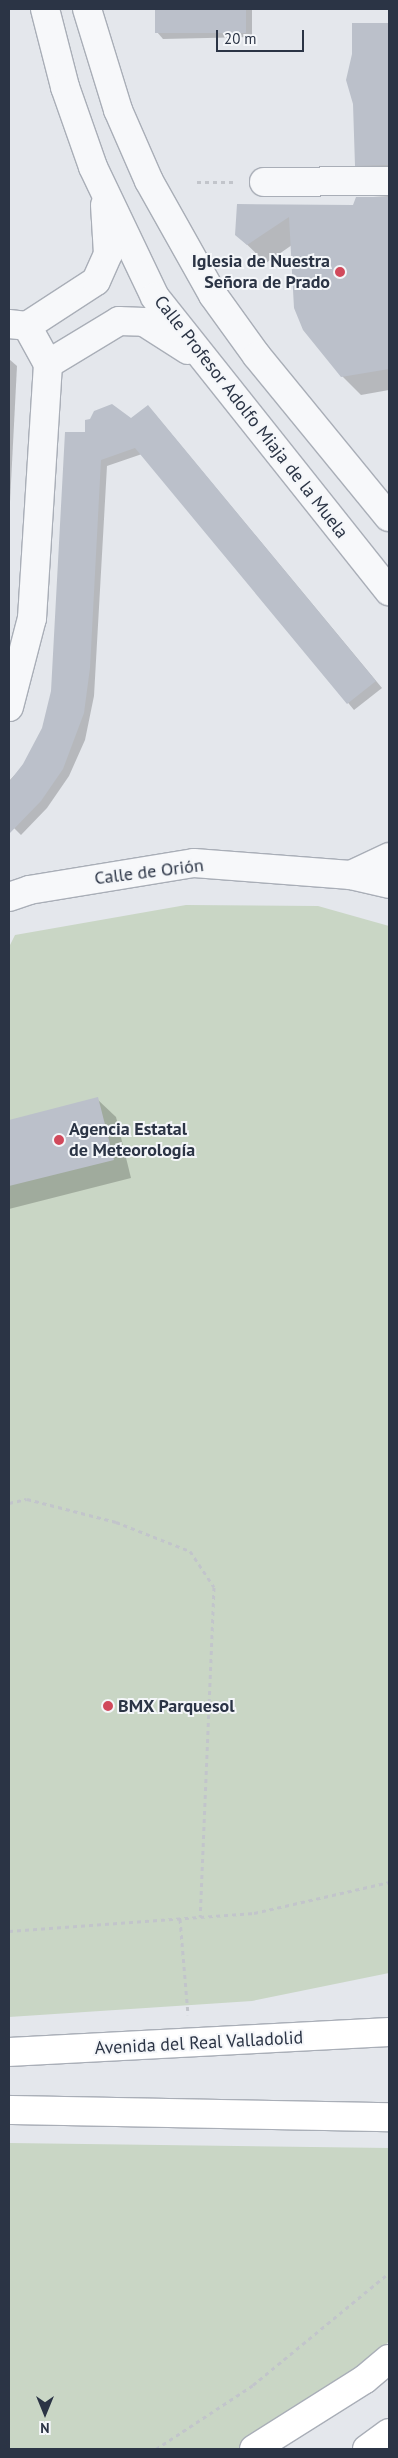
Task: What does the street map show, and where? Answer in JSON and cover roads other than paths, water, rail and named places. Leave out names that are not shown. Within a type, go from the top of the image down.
[{"type":"main road","points":[[315,2037],[389,2014]]},
{"type":"main road","name":"Avenida del Real Valladolid","points":[[9,2052],[389,2032]]},
{"type":"main road","points":[[9,2110],[389,2117]]},
{"type":"main road","points":[[254,2449],[357,2384],[389,2359]]},
{"type":"main road","points":[[367,2449],[389,2434]]},
{"type":"street","name":"Calle Profesor Adolfo Miaja de la Muela","points":[[45,9],[65,87],[105,191],[155,297],[389,592]]},
{"type":"street","points":[[87,9],[115,102],[133,146],[149,181],[213,295],[257,356],[389,516]]},
{"type":"street","points":[[264,182],[389,181]]},
{"type":"street","points":[[9,707],[32,618],[48,364],[18,325],[96,281],[108,254],[105,191]]},
{"type":"street","points":[[48,364],[119,321],[144,322],[206,362]]},
{"type":"street","name":"Calle de Orión","points":[[351,875],[389,857]]},
{"type":"street","name":"Calle de Orión","points":[[9,897],[29,890],[194,863],[351,875],[389,884]]},
{"type":"place","name":"Iglesia de Nuestra Señora de Prado","points":[[340,272]]},
{"type":"place","name":"Agencia Estatal de Meteorología","points":[[59,1140]]},
{"type":"place","name":"BMX Parquesol","points":[[108,1706]]}]
